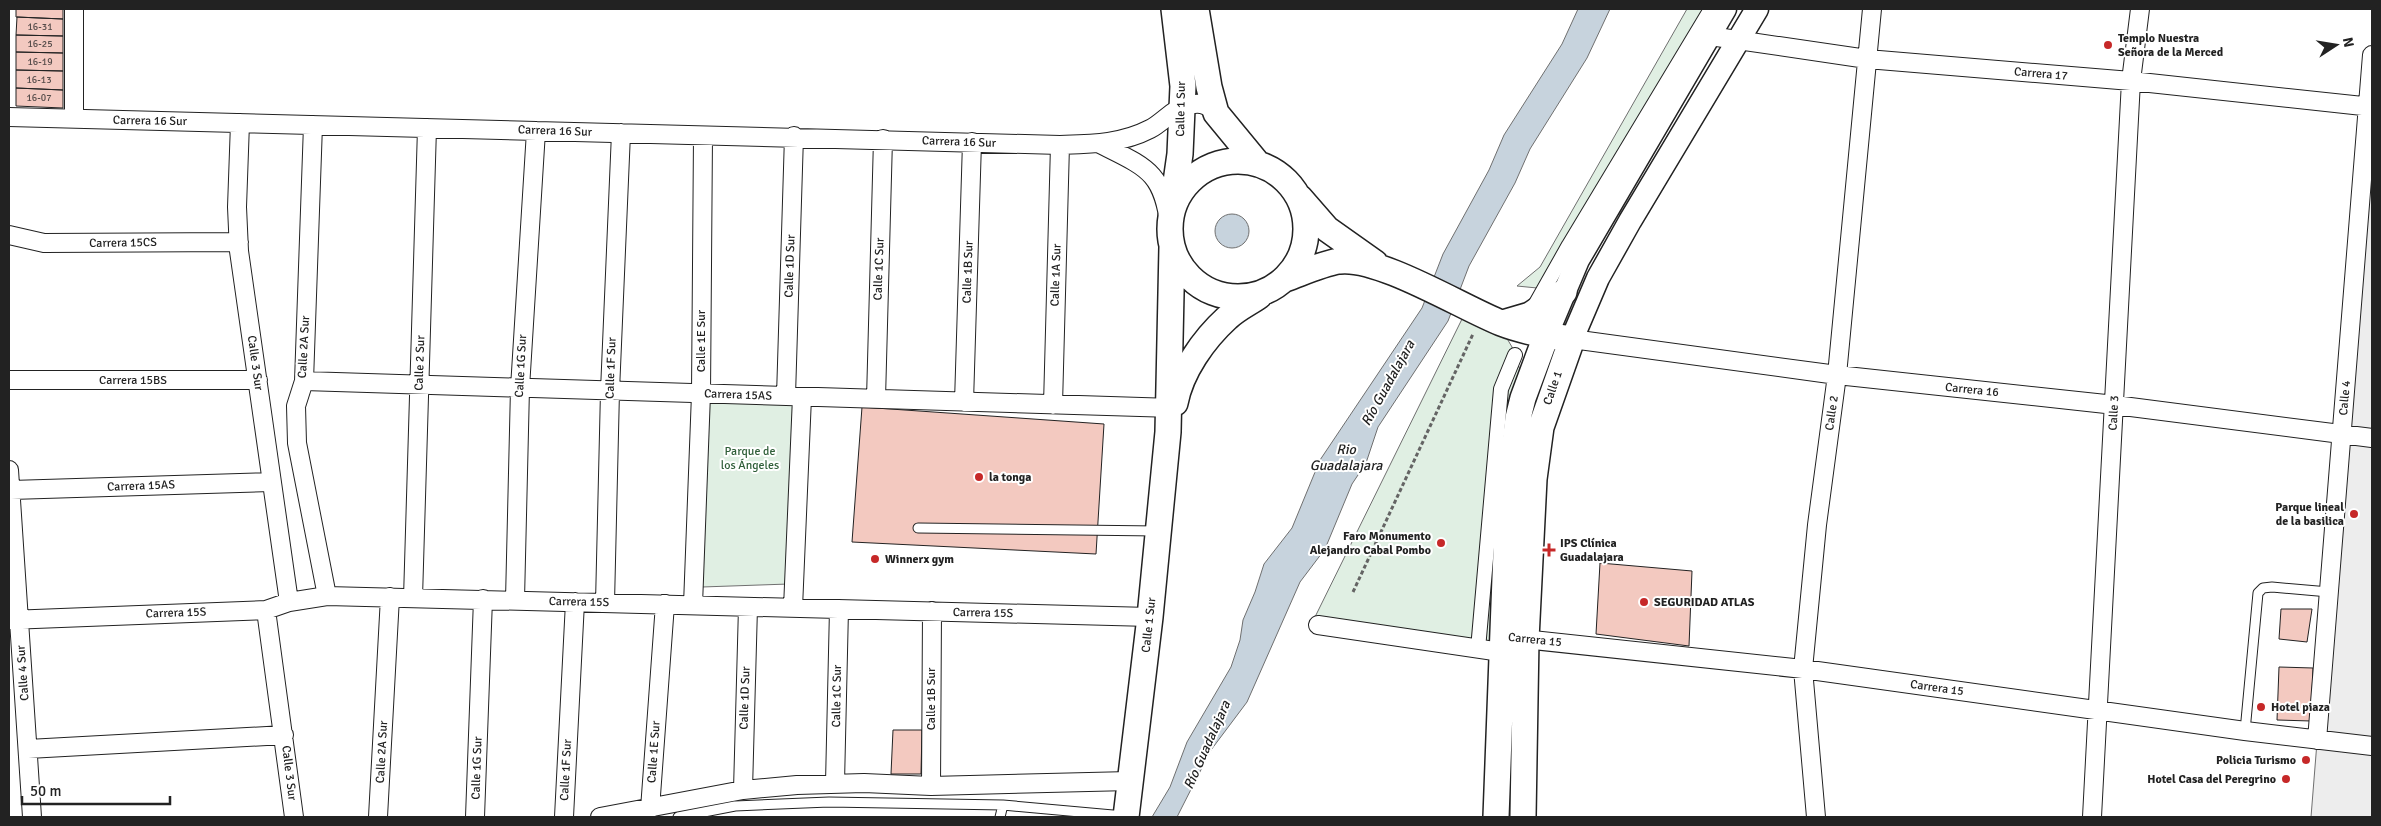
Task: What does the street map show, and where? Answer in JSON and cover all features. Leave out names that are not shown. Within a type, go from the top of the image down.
[{"type":"main road","name":"Calle 1 Sur","points":[[1126,817],[1150,617],[1157,531],[1170,416],[1171,228],[1180,154],[1184,86],[1174,9]]},
{"type":"main road","points":[[1196,9],[1209,87],[1216,113],[1258,164]]},
{"type":"main road","points":[[1383,269],[1327,229],[1281,176],[1258,164],[1236,161],[1214,165],[1194,176],[1180,192],[1171,228],[1180,266],[1192,280],[1206,290],[1224,296],[1246,297],[1339,261],[1360,262],[1383,269],[1500,322],[1546,336],[1572,338]]},
{"type":"main road","points":[[1275,285],[1296,265],[1304,242],[1305,223],[1298,198],[1292,189]]},
{"type":"main road","name":"Calle 1 Sur","points":[[1170,416],[1185,373],[1211,335],[1228,316],[1275,285]]},
{"type":"main road","points":[[1500,322],[1530,314],[1564,292]]},
{"type":"main road","points":[[1500,322],[1520,346],[1528,366],[1523,398]]},
{"type":"main road","name":"Calle 1","points":[[1496,817],[1508,498],[1518,418],[1523,398],[1546,336]]},
{"type":"main road","name":"Calle 1","points":[[1523,817],[1501,645],[1534,479],[1541,427],[1572,338]]},
{"type":"street","points":[[74,9],[74,119]]},
{"type":"street","points":[[1530,314],[1569,245],[1711,9]]},
{"type":"street","name":"Calle 1","points":[[1546,336],[1578,260],[1726,9]]},
{"type":"street","name":"Calle 1","points":[[1572,338],[1598,278],[1630,221],[1757,9]]},
{"type":"street","name":"Calle 2","points":[[1816,817],[1803,669],[1817,525],[1837,376],[1872,9]]},
{"type":"street","name":"Calle 3","points":[[2092,817],[2096,710],[2115,405],[2131,82],[2140,9]]},
{"type":"street","name":"Carrera 17","points":[[1710,36],[1867,59],[2131,82],[2370,107]]},
{"type":"street","name":"Calle 4","points":[[2317,740],[2370,107],[2372,55]]},
{"type":"street","points":[[1182,106],[1199,103],[1208,104],[1216,113]]},
{"type":"street","name":"Carrera 16 Sur","points":[[9,117],[702,136],[794,136],[1060,145],[1100,144],[1119,140],[1149,130],[1182,106]]},
{"type":"street","name":"Calle 3 Sur","points":[[240,123],[237,207],[239,242],[289,602]]},
{"type":"street","name":"Calle 2A Sur","points":[[313,125],[304,381],[296,406],[297,443],[327,596]]},
{"type":"street","name":"Calle 2 Sur","points":[[413,598],[427,128]]},
{"type":"street","name":"Calle 1G Sur","points":[[515,600],[520,388],[536,131]]},
{"type":"street","name":"Calle 1F Sur","points":[[605,603],[610,391],[622,133]]},
{"type":"street","name":"Calle 1E Sur","points":[[693,605],[701,394],[702,136]]},
{"type":"street","name":"Calle 1D Sur","points":[[794,136],[794,397]]},
{"type":"street","name":"Calle 1C Sur","points":[[876,399],[883,139]]},
{"type":"street","name":"Calle 1B Sur","points":[[964,402],[972,142]]},
{"type":"street","name":"Carrera 16 Sur","points":[[1100,144],[1146,168],[1159,185],[1166,199],[1171,228]]},
{"type":"street","name":"Calle 1A Sur","points":[[1053,405],[1060,145]]},
{"type":"street","name":"Carrera 15CS","points":[[9,235],[44,243],[239,242]]},
{"type":"street","name":"Carrera 16","points":[[1572,338],[1837,376],[2115,405],[2372,438]]},
{"type":"street","points":[[1501,645],[1501,389],[1515,355]]},
{"type":"street","name":"Carrera 15BS","points":[[9,380],[258,380]]},
{"type":"street","name":"Carrera 15AS","points":[[304,381],[1053,405],[1170,416]]},
{"type":"street","points":[[793,608],[794,397]]},
{"type":"street","name":"Calle 4 Sur","points":[[9,470],[14,620],[28,749],[32,817]]},
{"type":"street","name":"Carrera 15AS","points":[[11,490],[271,482]]},
{"type":"street","name":"Carrera 15S","points":[[14,620],[266,610],[289,602],[327,596],[1150,617]]},
{"type":"street","name":"Calle 2A Sur","points":[[378,817],[390,597]]},
{"type":"street","name":"Calle 1G Sur","points":[[475,817],[483,600]]},
{"type":"street","name":"Calle 1F Sur","points":[[564,817],[575,602]]},
{"type":"street","name":"Calle 1E Sur","points":[[650,809],[665,604]]},
{"type":"street","name":"Calle 1D Sur","points":[[743,790],[748,606]]},
{"type":"street","name":"Calle 1C Sur","points":[[835,783],[839,609]]},
{"type":"street","name":"Calle 3 Sur","points":[[266,610],[294,817]]},
{"type":"street","name":"Calle 1B Sur","points":[[931,786],[932,611]]},
{"type":"street","name":"Carrera 15","points":[[1318,625],[1501,645],[1803,669],[2372,746]]},
{"type":"street","points":[[28,749],[284,735]]},
{"type":"street","points":[[600,817],[743,790],[835,783],[931,786],[1130,781]]},
{"type":"lane","points":[[918,528],[1157,531]]},
{"type":"lane","points":[[2245,730],[2258,594],[2263,588],[2272,587],[2329,592]]},
{"type":"lane","points":[[678,817],[735,806],[829,802],[1003,805],[1126,817]]},
{"type":"lane","points":[[1000,817],[1003,805]]},
{"type":"path","points":[[1353,592],[1473,334]]},
{"type":"green space","points":[[1687,9],[1711,9],[1547,289],[1517,286],[1540,267]]},
{"type":"green space","points":[[1464,315],[1502,330],[1512,347],[1520,370],[1502,649],[1314,619]]},
{"type":"green space","name":"Parque de los Ángeles","points":[[707,398],[796,402],[789,584],[702,587]]},
{"type":"shaded area","name":"Parque lineal de la basilica","points":[[2372,55],[2372,817],[2311,817],[2329,592]]},
{"type":"water","name":"Rio Guadalajara","points":[[1578,9],[1610,9],[1587,58],[1530,149],[1515,183],[1469,266],[1448,321],[1378,427],[1366,463],[1352,484],[1325,549],[1300,582],[1247,702],[1211,750],[1177,817],[1152,817],[1170,787],[1187,742],[1231,667],[1240,640],[1243,620],[1264,564],[1292,528],[1320,460],[1422,308],[1443,254],[1489,170],[1504,135],[1562,44]]},
{"type":"water","points":[[1232,214],[1239,215],[1244,219],[1248,224],[1248,238],[1244,243],[1239,247],[1232,248],[1225,247],[1220,243],[1216,238],[1215,231],[1216,224],[1220,219],[1225,215]]},
{"type":"building","points":[[16,9],[63,9],[63,19],[16,17]]},
{"type":"building","points":[[17,17],[63,19],[63,36],[16,35]]},
{"type":"building","points":[[16,35],[63,36],[63,53],[16,52]]},
{"type":"building","points":[[16,52],[63,53],[63,71],[16,70]]},
{"type":"building","points":[[16,70],[63,71],[63,90],[16,88]]},
{"type":"building","points":[[16,88],[63,90],[63,108],[16,106]]},
{"type":"building","name":"la tonga","points":[[862,407],[1104,424],[1096,554],[852,542]]},
{"type":"building","name":"SEGURIDAD ATLAS","points":[[1600,563],[1692,571],[1689,646],[1596,634]]},
{"type":"building","points":[[2281,609],[2312,609],[2307,642],[2279,639]]},
{"type":"building","points":[[2279,667],[2313,668],[2311,721],[2277,720]]},
{"type":"building","points":[[893,730],[922,730],[921,774],[891,774]]},
{"type":"place","name":"Templo Nuestra Señora de la Merced","points":[[2108,45]]},
{"type":"place","name":"la tonga","points":[[979,477]]},
{"type":"place","name":"Parque lineal de la basilica","points":[[2354,514]]},
{"type":"place","name":"Faro Monumento Alejandro Cabal Pombo","points":[[1441,543]]},
{"type":"place","name":"IPS Clínica Guadalajara","points":[[1549,550]]},
{"type":"place","name":"Winnerx gym","points":[[875,559]]},
{"type":"place","name":"SEGURIDAD ATLAS","points":[[1644,602]]},
{"type":"place","name":"Hotel piaza","points":[[2261,707]]},
{"type":"place","name":"Policia Turismo","points":[[2306,760]]},
{"type":"place","name":"Hotel Casa del Peregrino","points":[[2286,779]]},
{"type":"water label","name":"Río Guadalajara","points":[[1388,383]]},
{"type":"water label","name":"Río Guadalajara","points":[[1207,745]]}]
